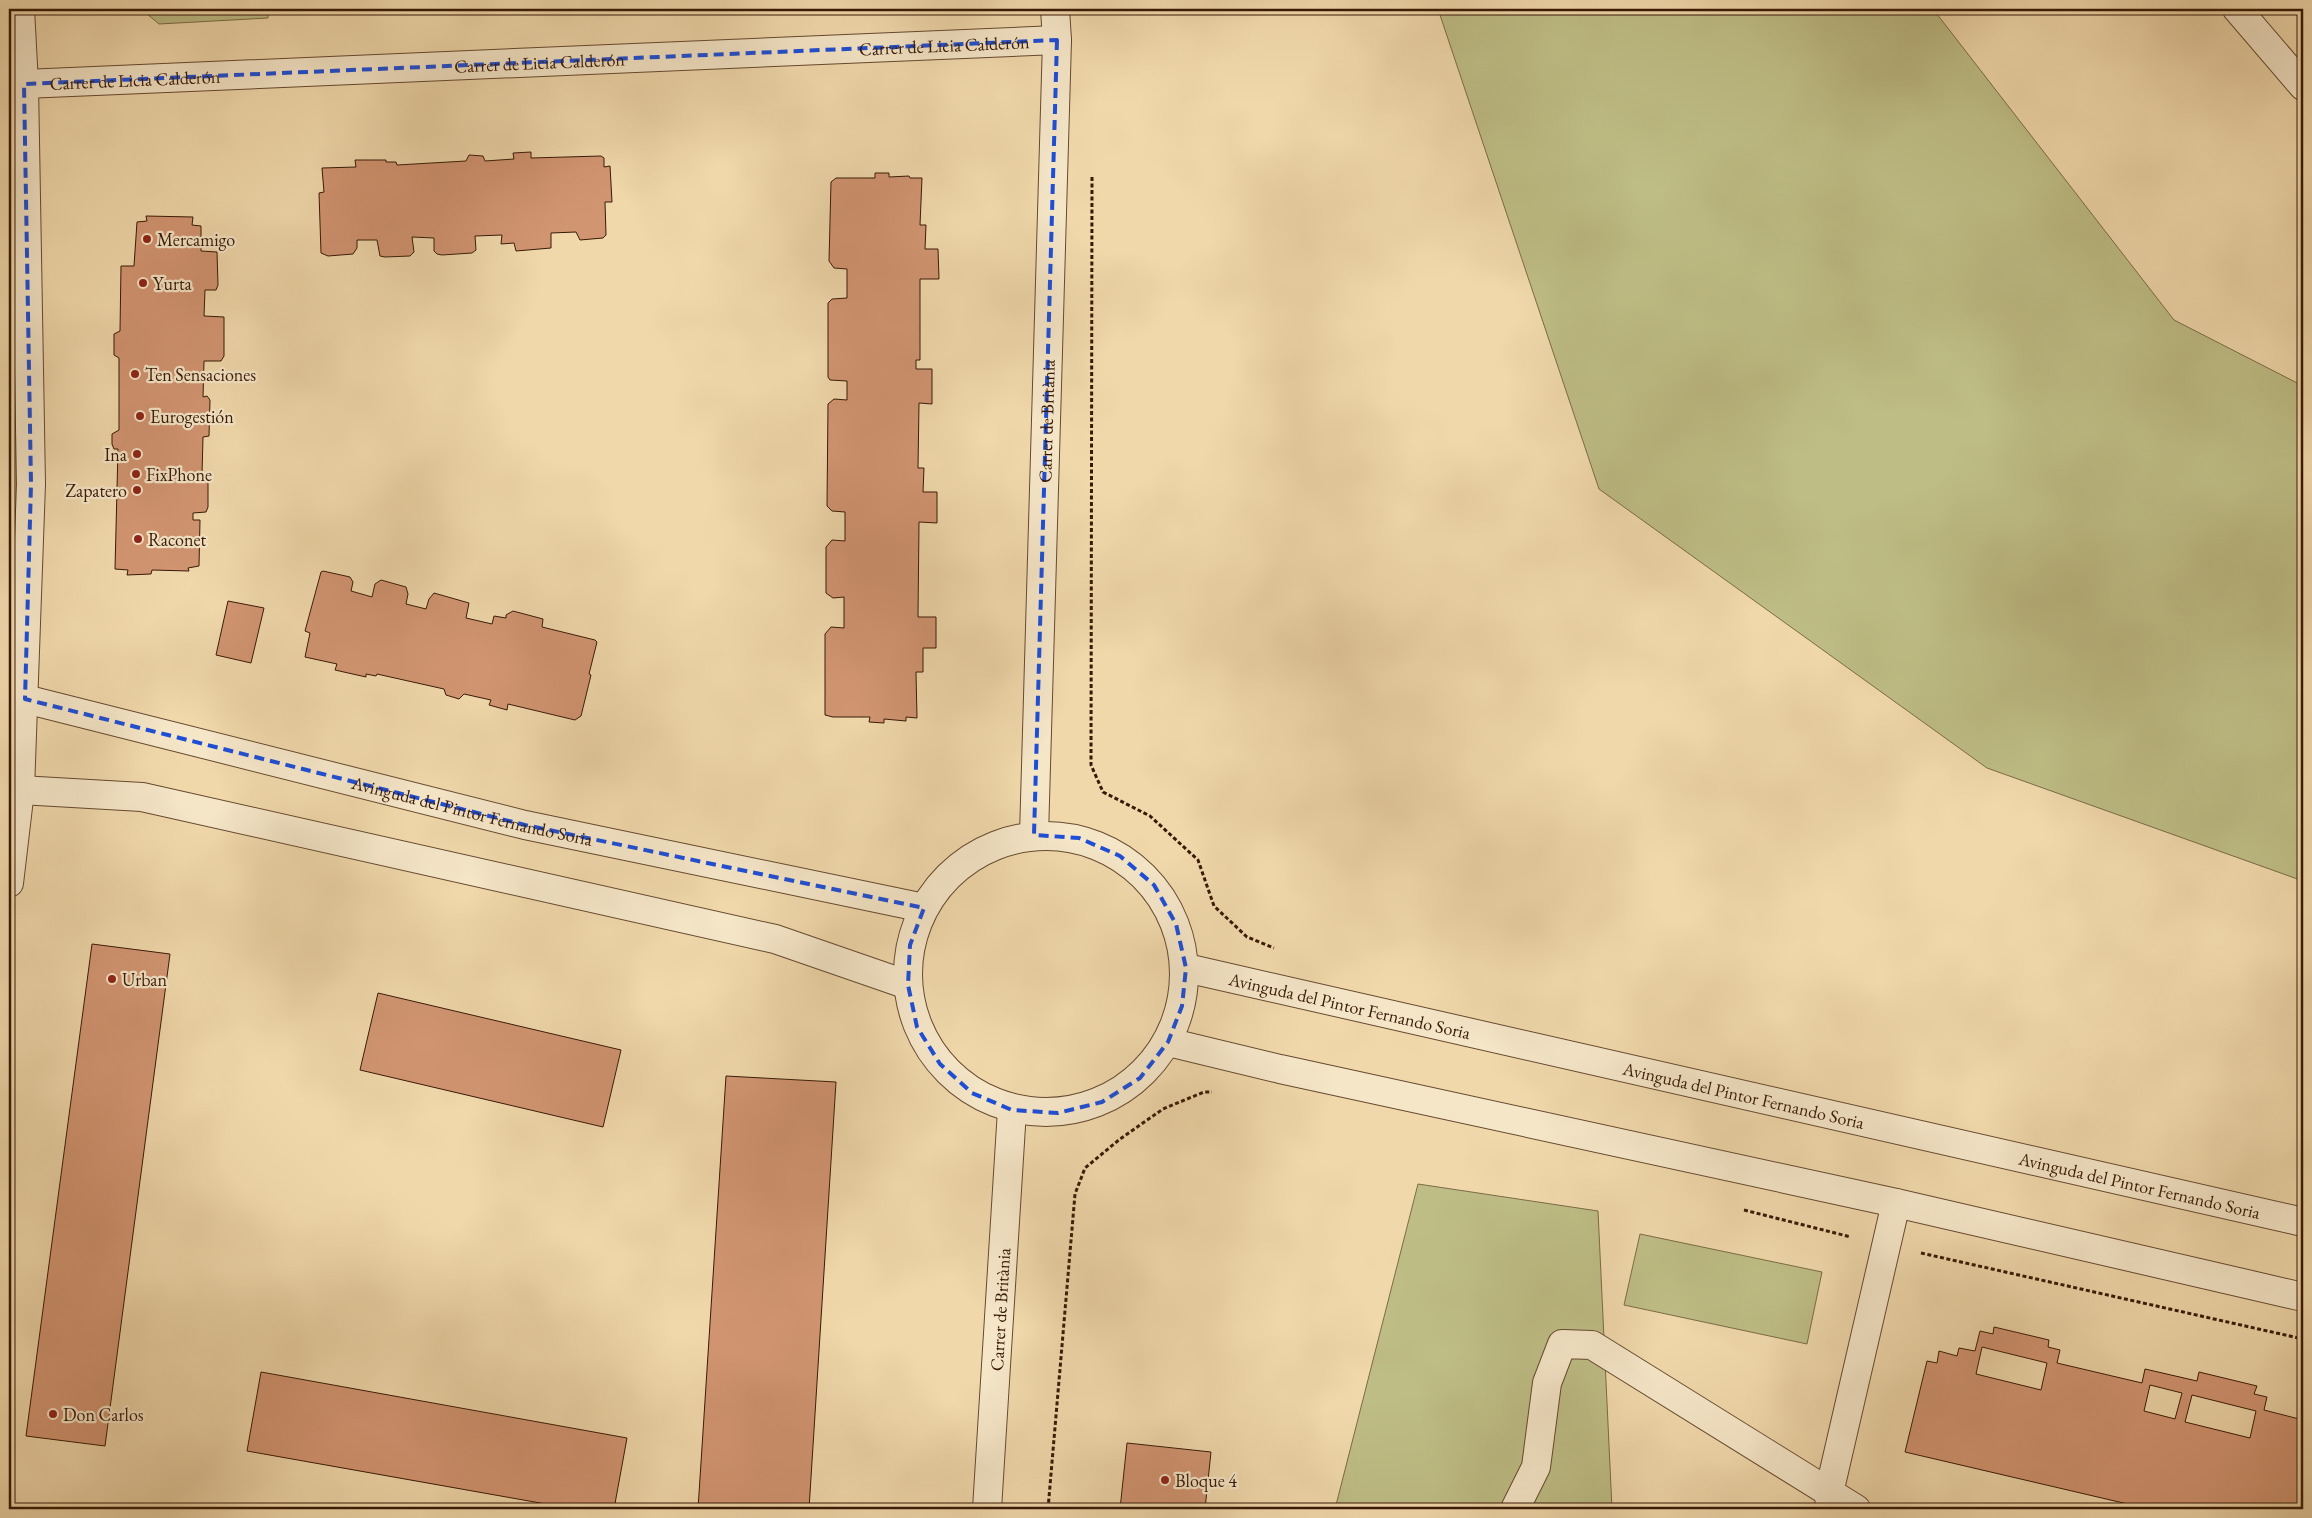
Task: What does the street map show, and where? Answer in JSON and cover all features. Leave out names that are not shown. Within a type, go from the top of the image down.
[{"type":"street","points":[[9,881],[20,790],[25,699],[20,477],[24,84],[20,9]]},
{"type":"street","name":"Carrer de Britània","points":[[1034,835],[1056,40],[1055,9]]},
{"type":"street","points":[[2237,9],[2303,86]]},
{"type":"street","name":"Carrer de Licia Calderón","points":[[24,84],[1056,40]]},
{"type":"street","name":"Avinguda del Pintor Fernando Soria","points":[[25,699],[525,825],[924,908]]},
{"type":"street","points":[[20,790],[142,797],[775,940],[908,985]]},
{"type":"street","points":[[1034,835],[1079,838],[1120,856],[1154,885],[1176,924],[1186,968],[1182,1006],[1168,1042],[1140,1078],[1102,1102],[1058,1113],[1012,1110],[972,1092],[940,1064],[917,1027],[908,985],[910,945],[924,908],[952,872],[990,847],[1034,835]]},
{"type":"street","name":"Avinguda del Pintor Fernando Soria","points":[[1186,968],[2303,1222]]},
{"type":"street","points":[[1168,1042],[1280,1069],[1896,1203],[2303,1297]]},
{"type":"street","name":"Carrer de Britània","points":[[987,1509],[1012,1110]]},
{"type":"street","points":[[1830,1501],[1896,1203]]},
{"type":"street","points":[[1514,1509],[1536,1467],[1548,1383],[1562,1344],[1592,1345],[1830,1501],[1856,1509]]},
{"type":"path","points":[[1092,167],[1094,256],[1091,765],[1103,792],[1150,816],[1198,860],[1214,906],[1247,937],[1282,952]]},
{"type":"path","points":[[1048,1509],[1075,1194],[1085,1168],[1120,1139],[1164,1110],[1204,1092],[1214,1092]]},
{"type":"path","points":[[1742,1210],[1886,1246],[2303,1339]]},
{"type":"highlighted area","points":[[1057,40],[1034,835],[1079,838],[1120,856],[1154,885],[1176,924],[1186,968],[1182,1006],[1168,1042],[1140,1078],[1102,1102],[1058,1113],[1012,1110],[972,1093],[940,1064],[917,1027],[908,985],[910,945],[924,908],[525,825],[25,699],[31,484],[24,84]]},
{"type":"shaded area","points":[[141,9],[268,9],[268,18],[159,24]]},
{"type":"shaded area","points":[[1438,9],[1933,9],[2174,320],[2303,386],[2303,881],[1987,768],[1599,489]]},
{"type":"shaded area","points":[[1418,1184],[1598,1211],[1612,1509],[1335,1509]]},
{"type":"shaded area","points":[[1640,1234],[1822,1272],[1807,1344],[1624,1305]]},
{"type":"building","points":[[531,152],[531,158],[601,156],[604,158],[604,167],[610,166],[612,202],[605,202],[606,235],[603,238],[580,240],[576,232],[551,233],[551,248],[516,251],[514,243],[501,244],[502,235],[475,236],[476,250],[472,253],[442,255],[434,251],[434,238],[412,237],[414,252],[410,256],[380,256],[377,240],[357,240],[357,248],[353,254],[328,256],[321,253],[319,193],[324,192],[322,168],[356,167],[355,160],[386,160],[386,162],[396,162],[397,165],[466,161],[469,155],[483,156],[485,161],[514,159],[513,153]]},
{"type":"building","points":[[875,173],[889,173],[889,177],[909,176],[910,178],[922,178],[920,225],[926,225],[925,249],[938,249],[939,279],[920,279],[920,360],[916,360],[916,369],[932,369],[932,404],[919,403],[918,468],[924,468],[923,492],[937,492],[937,523],[919,522],[918,617],[936,617],[936,648],[923,648],[923,672],[916,672],[917,718],[906,717],[906,721],[884,719],[884,723],[869,722],[870,717],[833,717],[825,715],[825,634],[831,627],[844,628],[844,597],[833,598],[826,593],[826,547],[832,540],[845,541],[845,512],[832,511],[827,506],[828,404],[834,399],[847,400],[847,381],[830,380],[828,377],[828,303],[832,299],[847,298],[847,269],[834,268],[829,261],[831,182],[836,178],[875,178]]},
{"type":"building","points":[[146,216],[193,217],[192,225],[201,226],[201,251],[217,252],[218,285],[216,290],[205,290],[204,316],[224,317],[224,356],[221,361],[204,361],[203,397],[207,396],[210,400],[209,436],[203,437],[202,474],[208,475],[208,507],[206,512],[193,513],[193,520],[200,520],[199,566],[188,568],[189,571],[152,570],[151,574],[127,575],[128,570],[115,569],[118,449],[114,449],[112,444],[112,434],[119,430],[119,358],[114,355],[114,334],[120,331],[121,266],[134,266],[137,222],[147,221]]},
{"type":"building","points":[[321,572],[350,577],[353,582],[351,591],[372,597],[375,584],[381,580],[406,587],[408,594],[406,604],[426,609],[429,599],[434,593],[469,603],[466,618],[492,624],[494,616],[506,618],[506,615],[513,611],[543,619],[542,627],[595,640],[597,642],[589,674],[591,675],[581,716],[575,720],[508,704],[507,710],[489,705],[491,700],[464,694],[459,699],[446,695],[444,689],[377,674],[376,676],[366,674],[366,677],[335,670],[337,664],[305,657],[310,633],[305,631]]},
{"type":"building","points":[[228,601],[264,608],[251,663],[216,655]]},
{"type":"building","points":[[92,944],[170,954],[105,1446],[26,1436]]},
{"type":"building","points":[[378,993],[621,1050],[603,1127],[360,1070]]},
{"type":"building","points":[[726,1076],[836,1082],[809,1509],[698,1509]]},
{"type":"building","points":[[1994,1327],[2049,1340],[2048,1347],[2060,1350],[2057,1363],[2142,1383],[2145,1369],[2197,1381],[2199,1372],[2257,1386],[2254,1394],[2267,1397],[2264,1410],[2303,1420],[2303,1509],[2149,1509],[1905,1452],[1927,1361],[1937,1363],[1939,1351],[1957,1356],[1959,1348],[1975,1351],[1980,1331],[1993,1334]],"holes":[[[1982,1347],[2047,1363],[2041,1390],[1976,1374]],[[2150,1385],[2182,1393],[2175,1419],[2144,1411]],[[2192,1395],[2256,1411],[2250,1438],[2185,1422]]]},
{"type":"building","points":[[261,1372],[627,1438],[614,1509],[574,1509],[247,1451]]},
{"type":"building","name":"Bloque 4","points":[[1127,1443],[1211,1452],[1205,1509],[1120,1509]]},
{"type":"place","name":"Mercamigo","points":[[147,239]]},
{"type":"place","name":"Yurta","points":[[143,283]]},
{"type":"place","name":"Ten Sensaciones","points":[[135,374]]},
{"type":"place","name":"Eurogestión","points":[[140,416]]},
{"type":"place","name":"Ina","points":[[137,454]]},
{"type":"place","name":"FixPhone","points":[[136,474]]},
{"type":"place","name":"Zapatero","points":[[137,490]]},
{"type":"place","name":"Raconet","points":[[138,539]]},
{"type":"place","name":"Urban","points":[[112,979]]},
{"type":"place","name":"Don Carlos","points":[[53,1414]]},
{"type":"place","name":"Bloque 4","points":[[1165,1480]]}]
